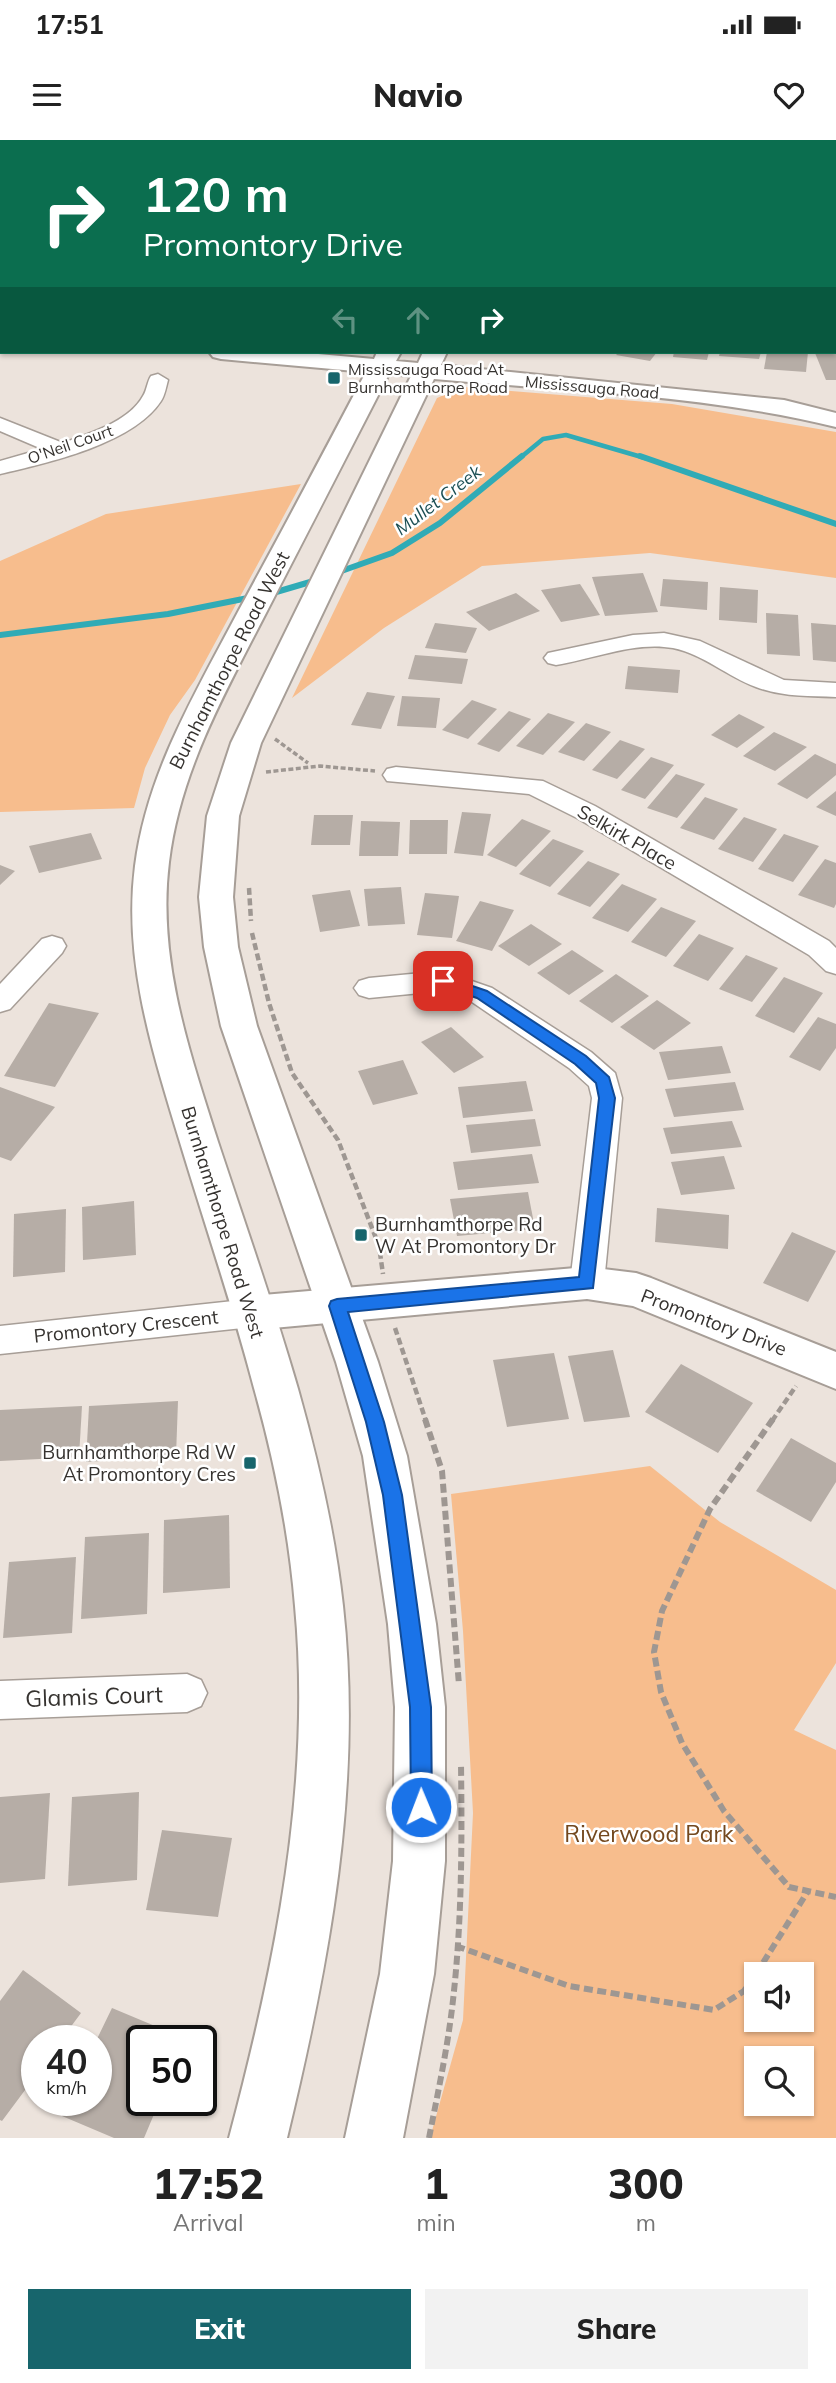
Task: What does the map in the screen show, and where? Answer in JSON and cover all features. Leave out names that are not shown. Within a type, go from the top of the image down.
[{"type":"main road","name":"Mississauga Road","points":[[261,354],[430,362],[784,407],[836,420]]},
{"type":"main road","name":"Burnhamthorpe Road West","points":[[258,2138],[288,2022],[303,1941],[320,1804],[324,1698],[321,1627],[309,1530],[292,1449],[167,1034],[153,967],[149,913],[153,848],[167,789],[188,735],[385,360]]},
{"type":"main road","points":[[374,2138],[399,2020],[414,1917],[421,1807],[421,1707],[402,1558],[385,1456],[337,1306],[239,1026],[227,981],[218,919],[218,862],[227,798],[246,743],[430,362]]},
{"type":"main road","name":"Promontory Drive","points":[[252,1313],[587,1283],[636,1290],[662,1299],[836,1371]]},
{"type":"street","name":"O'Neil Court","points":[[0,468],[114,431],[138,416],[157,391],[158,380]]},
{"type":"street","points":[[0,424],[59,449]]},
{"type":"street","points":[[556,658],[646,640],[677,641],[707,652],[752,676],[778,686],[836,690]]},
{"type":"street","name":"Selkirk Place","points":[[396,775],[534,787],[586,812],[819,948],[836,964]]},
{"type":"street","points":[[0,1002],[52,946]]},
{"type":"street","points":[[369,988],[443,981],[482,995],[580,1060],[604,1081],[607,1098],[587,1283]]},
{"type":"street","name":"Promontory Crescent","points":[[0,1340],[252,1313]]},
{"type":"street","name":"Glamis Court","points":[[0,1700],[187,1693]]},
{"type":"path","points":[[268,745],[271,736],[308,764]]},
{"type":"path","points":[[261,765],[258,774],[308,764],[353,766],[396,775]]},
{"type":"path","points":[[249,879],[252,932],[292,1073],[338,1140],[379,1246],[384,1276]]},
{"type":"path","points":[[796,1386],[710,1509],[662,1611],[654,1652],[661,1692],[682,1743],[724,1811],[789,1887],[836,1897]]},
{"type":"path","points":[[764,1962],[808,1891]]},
{"type":"path","points":[[447,1947],[457,1946],[569,1986],[713,2010],[744,1991]]},
{"type":"green space","points":[[463,387],[672,404],[836,432],[836,578],[650,553],[482,566],[384,628],[292,698],[437,398]]},
{"type":"green space","points":[[301,484],[195,680],[170,715],[145,768],[134,808],[0,812],[0,561],[106,514]]},
{"type":"green space","name":"Riverwood Park","points":[[650,1466],[720,1522],[836,1590],[836,1663],[794,1730],[836,1750],[836,2138],[430,2138],[463,2020],[473,1813],[463,1631],[451,1494]]},
{"type":"building","points":[[617,354],[655,354],[650,361]]},
{"type":"building","points":[[674,354],[708,354],[707,360],[673,357]]},
{"type":"building","points":[[720,354],[760,354],[759,359]]},
{"type":"building","points":[[767,354],[808,354],[806,372],[764,369]]},
{"type":"building","points":[[815,354],[836,354],[836,380],[826,380]]},
{"type":"building","points":[[643,573],[658,612],[605,616],[592,577]]},
{"type":"building","points":[[663,579],[708,582],[707,610],[660,606]]},
{"type":"building","points":[[580,584],[600,615],[561,622],[541,590]]},
{"type":"building","points":[[720,587],[758,590],[757,623],[719,620]]},
{"type":"building","points":[[516,593],[540,611],[489,631],[466,612]]},
{"type":"building","points":[[766,613],[798,615],[800,656],[767,654]]},
{"type":"building","points":[[435,623],[477,628],[466,653],[425,648]]},
{"type":"building","points":[[811,623],[836,625],[836,662],[813,660]]},
{"type":"building","points":[[415,655],[468,659],[462,684],[408,679]]},
{"type":"building","points":[[628,666],[680,670],[678,693],[625,689]]},
{"type":"building","points":[[367,692],[395,696],[381,729],[351,725]]},
{"type":"building","points":[[402,696],[440,698],[436,728],[397,726]]},
{"type":"building","points":[[472,700],[497,709],[468,739],[442,730]]},
{"type":"building","points":[[509,711],[531,719],[499,752],[477,744]]},
{"type":"building","points":[[548,713],[575,722],[543,755],[516,746]]},
{"type":"building","points":[[739,714],[765,727],[737,748],[711,735]]},
{"type":"building","points":[[586,723],[611,732],[584,761],[558,752]]},
{"type":"building","points":[[774,732],[807,747],[775,771],[743,756]]},
{"type":"building","points":[[620,740],[645,749],[617,779],[592,770]]},
{"type":"building","points":[[815,754],[836,764],[836,775],[807,799],[777,784]]},
{"type":"building","points":[[651,757],[674,765],[645,799],[621,790]]},
{"type":"building","points":[[676,774],[705,784],[677,818],[647,808]]},
{"type":"building","points":[[836,791],[836,816],[816,807]]},
{"type":"building","points":[[705,797],[738,809],[714,840],[680,828]]},
{"type":"building","points":[[462,812],[491,814],[483,856],[454,853]]},
{"type":"building","points":[[314,815],[353,815],[350,845],[311,845]]},
{"type":"building","points":[[744,817],[777,829],[753,862],[718,849]]},
{"type":"building","points":[[522,819],[551,831],[516,867],[487,855]]},
{"type":"building","points":[[410,820],[448,820],[447,854],[409,854]]},
{"type":"building","points":[[361,821],[400,822],[398,856],[359,856]]},
{"type":"building","points":[[91,833],[102,859],[39,873],[29,846]]},
{"type":"building","points":[[784,834],[819,846],[793,882],[758,869]]},
{"type":"building","points":[[553,839],[584,851],[550,887],[519,874]]},
{"type":"building","points":[[825,859],[836,863],[834,908],[798,895]]},
{"type":"building","points":[[588,861],[620,874],[590,907],[557,894]]},
{"type":"building","points":[[0,865],[15,871],[0,885]]},
{"type":"building","points":[[622,884],[657,899],[628,932],[592,918]]},
{"type":"building","points":[[401,887],[405,924],[368,926],[364,889]]},
{"type":"building","points":[[350,890],[360,926],[320,932],[312,895]]},
{"type":"building","points":[[425,893],[459,896],[452,938],[417,935]]},
{"type":"building","points":[[480,901],[514,910],[492,951],[456,941]]},
{"type":"building","points":[[661,907],[696,921],[666,957],[631,942]]},
{"type":"building","points":[[531,924],[562,944],[529,966],[498,946]]},
{"type":"building","points":[[699,934],[734,948],[708,981],[673,966]]},
{"type":"building","points":[[572,950],[604,971],[569,995],[537,973]]},
{"type":"building","points":[[746,955],[778,968],[752,1002],[719,989]]},
{"type":"building","points":[[616,974],[649,996],[612,1023],[579,1001]]},
{"type":"building","points":[[784,977],[823,993],[794,1033],[755,1016]]},
{"type":"building","points":[[657,1000],[691,1023],[654,1050],[620,1027]]},
{"type":"building","points":[[49,1003],[99,1013],[55,1087],[4,1076]]},
{"type":"building","points":[[818,1017],[836,1024],[836,1048],[820,1071],[789,1057]]},
{"type":"building","points":[[451,1027],[484,1057],[454,1073],[421,1042]]},
{"type":"building","points":[[722,1046],[731,1073],[668,1080],[659,1052]]},
{"type":"building","points":[[403,1060],[418,1094],[373,1105],[358,1071]]},
{"type":"building","points":[[526,1081],[533,1111],[463,1118],[458,1087]]},
{"type":"building","points":[[735,1082],[744,1110],[674,1117],[665,1089]]},
{"type":"building","points":[[0,1087],[55,1107],[11,1161],[0,1157]]},
{"type":"building","points":[[535,1119],[541,1146],[471,1153],[466,1125]]},
{"type":"building","points":[[732,1121],[742,1147],[671,1154],[663,1128]]},
{"type":"building","points":[[532,1154],[539,1183],[458,1190],[453,1162]]},
{"type":"building","points":[[724,1156],[735,1189],[681,1195],[671,1162]]},
{"type":"building","points":[[528,1192],[535,1229],[457,1236],[450,1199]]},
{"type":"building","points":[[134,1201],[136,1255],[83,1260],[82,1207]]},
{"type":"building","points":[[657,1208],[729,1215],[728,1249],[655,1242]]},
{"type":"building","points":[[66,1209],[65,1272],[13,1277],[14,1214]]},
{"type":"building","points":[[792,1232],[836,1251],[808,1302],[763,1283]]},
{"type":"building","points":[[613,1350],[630,1417],[584,1422],[568,1356]]},
{"type":"building","points":[[554,1353],[569,1419],[507,1427],[493,1360]]},
{"type":"building","points":[[681,1364],[753,1403],[718,1453],[645,1412]]},
{"type":"building","points":[[178,1401],[176,1456],[86,1462],[89,1406]]},
{"type":"building","points":[[82,1406],[79,1457],[0,1461],[0,1410]]},
{"type":"building","points":[[791,1438],[836,1463],[836,1482],[811,1522],[756,1491]]},
{"type":"building","points":[[229,1515],[230,1588],[163,1593],[164,1520]]},
{"type":"building","points":[[149,1533],[147,1614],[81,1619],[85,1537]]},
{"type":"building","points":[[76,1557],[72,1633],[3,1638],[9,1562]]},
{"type":"building","points":[[139,1792],[137,1880],[68,1886],[72,1797]]},
{"type":"building","points":[[50,1793],[45,1879],[0,1883],[0,1797]]},
{"type":"building","points":[[162,1830],[232,1838],[218,1917],[146,1910]]},
{"type":"building","points":[[23,1970],[81,2013],[72,2025],[21,2025],[21,2095],[2,2121],[0,2120],[0,2001]]},
{"type":"building","points":[[112,2008],[153,2025],[126,2025],[126,2116],[153,2116],[144,2138],[114,2138],[62,2116],[112,2116],[112,2025],[104,2025]]},
{"type":"waterway","name":"Mullet Creek","points":[[520,458],[543,439],[566,435],[645,458]]},
{"type":"waterway","name":"Mullet Creek","points":[[333,574],[392,553],[440,523],[522,456]]},
{"type":"waterway","name":"Mullet Creek","points":[[640,456],[836,524]]},
{"type":"waterway","name":"Mullet Creek","points":[[266,595],[317,580]]},
{"type":"waterway","name":"Mullet Creek","points":[[0,635],[168,614],[253,597]]},
{"type":"place","name":"Mississauga Road At Burnhamthorpe Road","points":[[334,378]]},
{"type":"place","name":"Burnhamthorpe Rd W At Promontory Dr","points":[[361,1235]]},
{"type":"place","name":"Burnhamthorpe Rd W At Promontory Cres","points":[[250,1463]]},
{"type":"route","points":[[421,1807],[421,1707],[393,1495],[375,1422],[337,1306],[587,1283],[607,1098],[604,1081],[580,1060],[482,995],[443,981]]}]
